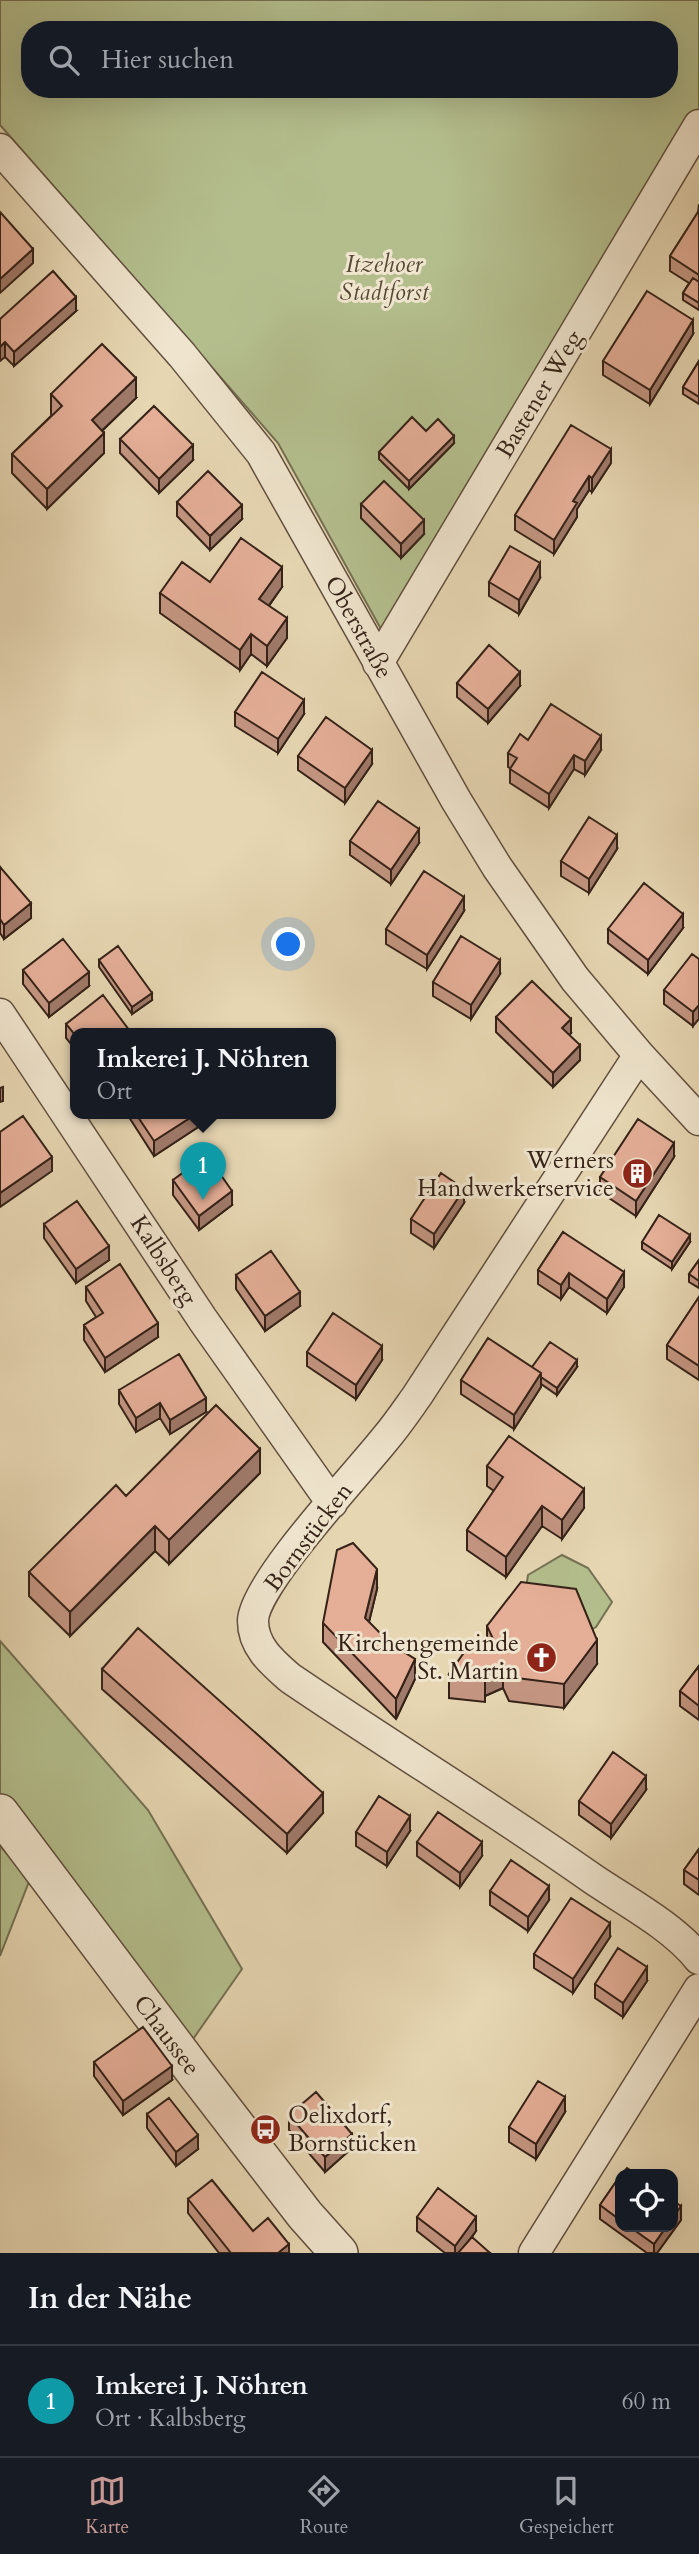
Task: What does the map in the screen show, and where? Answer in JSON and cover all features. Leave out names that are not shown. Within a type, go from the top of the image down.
[{"type":"street","name":"Bastener Weg","points":[[378,663],[699,125]]},
{"type":"street","name":"Oberstraße","points":[[0,149],[182,355],[261,453],[456,800],[498,867],[575,979],[639,1055],[699,1120]]},
{"type":"street","name":"Kalbsberg","points":[[0,1014],[203,1320],[332,1503]]},
{"type":"street","name":"Bornstücken","points":[[639,1055],[417,1396],[387,1438],[282,1565],[263,1594],[253,1620],[258,1644],[269,1659],[290,1678],[543,1844],[651,1919],[699,1959]]},
{"type":"street","name":"Chaussee","points":[[0,1813],[197,2075],[305,2215],[339,2253]]},
{"type":"street","points":[[534,2253],[699,1989]]},
{"type":"green space","name":"Itzehoer Stadtforst","points":[[0,0],[699,0],[699,114],[387,640],[278,443],[0,125]]},
{"type":"green space","points":[[562,1555],[588,1568],[612,1602],[596,1627],[589,1631],[524,1601],[528,1575]]},
{"type":"green space","points":[[0,1641],[148,1810],[242,1969],[191,2042],[0,1798]]},
{"type":"green space","points":[[0,1846],[30,1879],[0,1956]]},
{"type":"building","points":[[0,212],[33,249],[0,279]]},
{"type":"building","points":[[699,213],[699,275],[670,256]]},
{"type":"building","points":[[53,271],[76,297],[14,352],[5,342],[0,347],[0,319]]},
{"type":"building","points":[[693,278],[699,282],[699,303],[683,293]]},
{"type":"building","points":[[647,291],[693,320],[650,390],[603,361]]},
{"type":"building","points":[[102,344],[136,378],[92,420],[104,433],[47,489],[12,454],[62,406],[51,394]]},
{"type":"building","points":[[699,361],[699,397],[683,387]]},
{"type":"building","points":[[154,406],[193,445],[159,479],[120,439]]},
{"type":"building","points":[[412,417],[426,431],[438,419],[454,436],[409,481],[379,452]]},
{"type":"building","points":[[571,425],[611,449],[573,501],[577,503],[554,540],[515,515]]},
{"type":"building","points":[[208,471],[242,505],[210,536],[177,502]]},
{"type":"building","points":[[384,481],[424,520],[401,544],[361,504]]},
{"type":"building","points":[[241,538],[282,567],[259,599],[287,618],[267,646],[251,634],[240,650],[160,593],[182,562],[210,582]]},
{"type":"building","points":[[510,546],[540,563],[519,600],[489,582]]},
{"type":"building","points":[[489,645],[520,672],[488,709],[457,683]]},
{"type":"building","points":[[262,672],[304,700],[278,739],[235,712]]},
{"type":"building","points":[[551,704],[601,736],[585,761],[574,755],[549,794],[510,769],[517,758],[508,753],[520,734],[528,740]]},
{"type":"building","points":[[326,717],[372,750],[345,788],[298,756]]},
{"type":"building","points":[[378,801],[419,829],[391,870],[350,841]]},
{"type":"building","points":[[589,817],[617,835],[589,879],[561,861]]},
{"type":"building","points":[[0,867],[31,903],[4,925],[0,919]]},
{"type":"building","points":[[424,871],[464,897],[427,955],[386,929]]},
{"type":"building","points":[[644,883],[683,914],[648,960],[608,929]]},
{"type":"building","points":[[461,936],[500,960],[471,1005],[433,982]]},
{"type":"building","points":[[63,939],[89,972],[49,1003],[23,970]]},
{"type":"building","points":[[118,946],[152,993],[132,1007],[99,960]]},
{"type":"building","points":[[692,954],[699,959],[699,1005],[693,1012],[664,990]]},
{"type":"building","points":[[532,981],[571,1019],[562,1028],[580,1045],[553,1073],[496,1017]]},
{"type":"building","points":[[103,995],[128,1028],[70,1029],[66,1024]]},
{"type":"building","points":[[23,1116],[52,1157],[0,1193],[0,1132]]},
{"type":"building","points":[[139,1119],[188,1119],[154,1141]]},
{"type":"building","name":"Werners Handwerkerservice","points":[[638,1119],[674,1143],[636,1201],[600,1177]]},
{"type":"building","points":[[207,1155],[232,1191],[199,1216],[173,1180]]},
{"type":"building","points":[[441,1173],[464,1189],[434,1234],[411,1219]]},
{"type":"building","points":[[77,1201],[109,1246],[76,1269],[44,1224]]},
{"type":"building","points":[[659,1215],[690,1235],[672,1262],[642,1242]]},
{"type":"building","points":[[563,1232],[624,1272],[607,1299],[569,1273],[561,1285],[538,1270]]},
{"type":"building","points":[[271,1251],[300,1292],[265,1316],[236,1275]]},
{"type":"building","points":[[699,1260],[699,1281],[689,1274]]},
{"type":"building","points":[[120,1264],[158,1323],[105,1358],[84,1325],[103,1313],[86,1287]]},
{"type":"building","points":[[699,1297],[699,1366],[667,1345]]},
{"type":"building","points":[[333,1313],[382,1346],[356,1385],[307,1352]]},
{"type":"building","points":[[488,1338],[541,1373],[514,1415],[461,1380]]},
{"type":"building","points":[[550,1342],[577,1360],[557,1388],[532,1367]]},
{"type":"building","points":[[179,1354],[206,1398],[170,1420],[160,1403],[136,1418],[119,1390]]},
{"type":"building","points":[[216,1405],[260,1449],[169,1540],[155,1526],[70,1612],[29,1572],[116,1485],[126,1496]]},
{"type":"building","points":[[509,1436],[584,1489],[562,1520],[542,1506],[506,1557],[467,1530],[503,1477],[487,1466]]},
{"type":"building","points":[[353,1543],[377,1569],[365,1618],[391,1644],[415,1659],[396,1699],[323,1623],[337,1550]]},
{"type":"building","name":"Kirchengemeinde St. Martin","points":[[521,1582],[576,1589],[597,1640],[564,1684],[509,1677],[503,1664],[482,1673],[485,1678],[449,1674],[470,1644],[473,1650],[494,1641],[487,1626]]},
{"type":"building","points":[[138,1628],[323,1793],[287,1834],[102,1669]]},
{"type":"building","points":[[699,1666],[699,1706],[680,1691]]},
{"type":"building","points":[[613,1752],[646,1776],[611,1824],[579,1801]]},
{"type":"building","points":[[379,1796],[410,1816],[387,1852],[356,1832]]},
{"type":"building","points":[[438,1812],[482,1842],[460,1873],[417,1842]]},
{"type":"building","points":[[699,1849],[699,1880],[684,1870]]},
{"type":"building","points":[[511,1860],[549,1886],[528,1917],[490,1891]]},
{"type":"building","points":[[571,1898],[610,1923],[573,1979],[534,1954]]},
{"type":"building","points":[[618,1948],[647,1967],[623,2003],[595,1984]]},
{"type":"building","points":[[143,2027],[172,2066],[123,2101],[94,2062]]},
{"type":"building","points":[[538,2081],[565,2097],[536,2144],[509,2127]]},
{"type":"building","points":[[316,2092],[352,2134],[325,2157],[289,2115]]},
{"type":"building","points":[[169,2098],[198,2135],[176,2152],[147,2114]]},
{"type":"building","points":[[212,2180],[253,2231],[268,2218],[289,2244],[278,2253],[231,2253],[188,2199]]},
{"type":"building","points":[[615,2183],[615,2216],[600,2205]]},
{"type":"building","points":[[438,2188],[476,2217],[455,2246],[417,2217]]},
{"type":"building","points":[[637,2232],[662,2232],[654,2244]]},
{"type":"building","points":[[472,2237],[490,2253],[458,2253]]},
{"type":"place","name":"Werners Handwerkerservice","points":[[637,1174]]},
{"type":"place","name":"Imkerei J. Nöhren","points":[[203,1200]]},
{"type":"place","name":"Kirchengemeinde St. Martin","points":[[542,1657]]},
{"type":"place","name":"Oelixdorf, Bornstücken","points":[[265,2129]]}]
